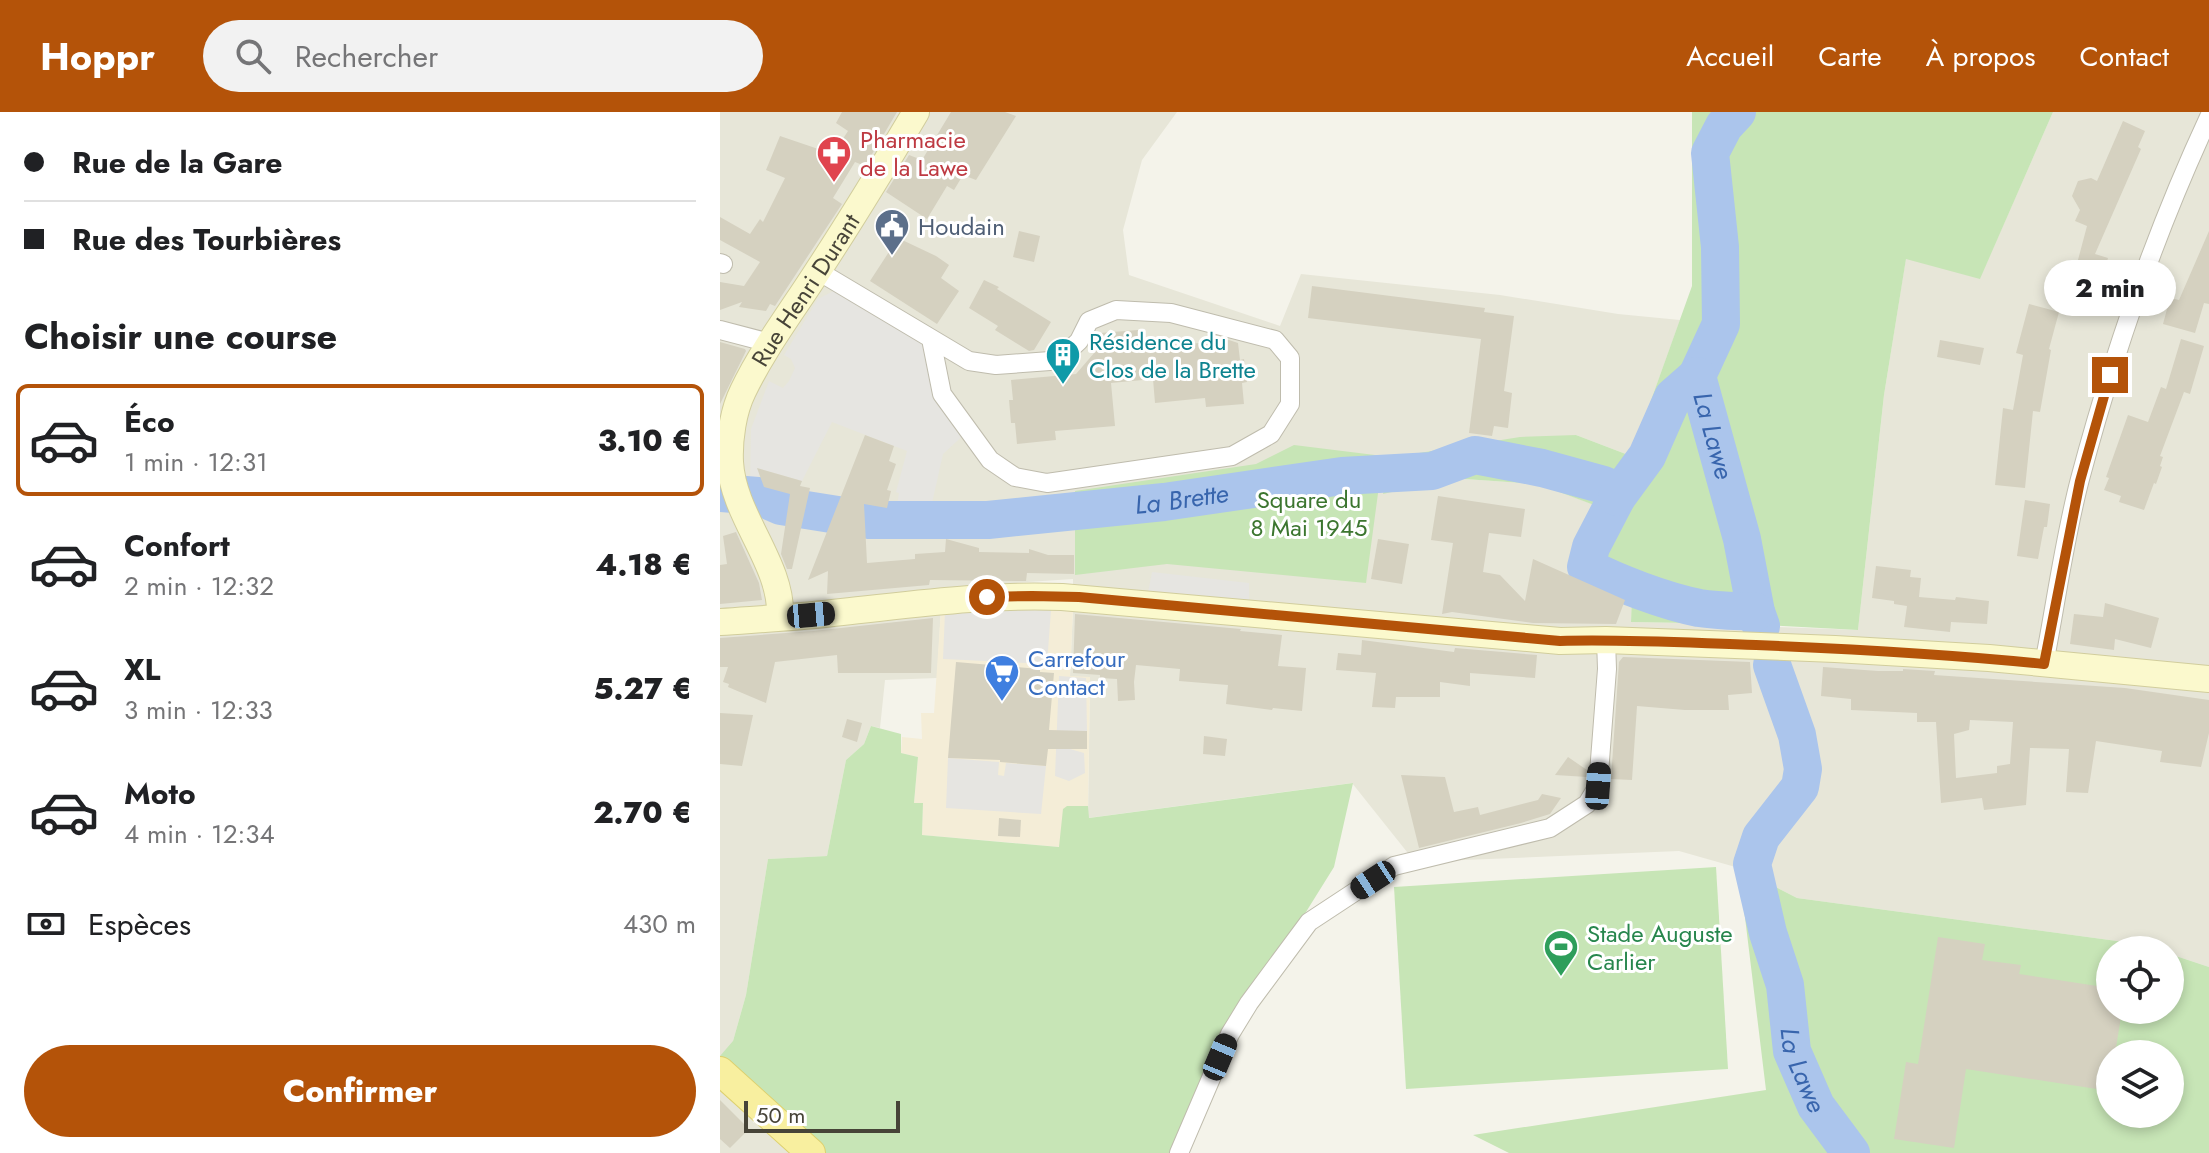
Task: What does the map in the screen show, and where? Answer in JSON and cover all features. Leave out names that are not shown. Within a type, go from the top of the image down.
[{"type":"main road","name":"Rue Henri Durant","points":[[780,617],[780,603],[773,580],[737,493],[730,462],[732,431],[741,393],[916,112]]},
{"type":"main road","points":[[720,622],[946,600],[1032,596],[1170,605],[1560,641],[1835,649],[1989,658],[2209,679]]},
{"type":"main road","points":[[720,1071],[811,1153]]},
{"type":"street","points":[[2044,664],[2080,481],[2110,375],[2152,249],[2208,122]]},
{"type":"street","points":[[818,271],[969,361],[996,365],[1050,361],[1064,355],[1079,341],[1089,321],[1116,310],[1171,313],[1275,340],[1290,358],[1290,404],[1271,434],[1232,456],[1047,483],[1015,477],[990,460],[942,394],[931,339]]},
{"type":"street","points":[[720,330],[770,343]]},
{"type":"street","points":[[1179,1153],[1230,1034],[1309,922],[1394,866],[1550,828],[1587,804],[1598,786],[1607,669],[1606,640]]},
{"type":"shaded area","points":[[720,112],[1177,112],[1142,160],[1123,230],[1129,275],[1280,326],[1301,274],[1500,295],[1618,314],[1680,320],[1631,456],[1576,435],[1383,493],[1450,478],[1538,484],[1603,508],[1576,570],[1632,593],[1631,622],[1744,624],[1772,697],[1790,758],[1786,787],[1748,834],[1739,868],[1679,851],[1415,862],[1352,783],[1088,818],[1090,678],[1070,677],[1073,579],[938,588],[941,609],[937,678],[885,680],[880,728],[871,726],[864,744],[846,760],[827,856],[768,859],[746,995],[733,1041],[823,1153],[720,1153]]},
{"type":"shaded area","points":[[2053,112],[2209,112],[2209,967],[2184,959],[2184,936],[2096,938],[1797,898],[1764,881],[1767,851],[1797,804],[1808,779],[1810,761],[1793,668],[1777,627],[1858,630],[1884,395],[1906,258],[1980,278]]},
{"type":"shaded area","points":[[843,286],[931,339],[942,394],[969,430],[943,454],[930,512],[897,505],[899,493],[896,492],[907,451],[832,422],[802,481],[760,469],[757,485],[750,483],[751,429],[769,381],[783,388],[789,381],[795,368],[791,359],[784,355],[818,299]]},
{"type":"shaded area","points":[[1152,572],[1249,583],[1249,612],[1146,603]]},
{"type":"shaded area","points":[[941,609],[1073,609],[1070,676],[1090,677],[1088,806],[1067,806],[1060,847],[922,835],[923,804],[914,803],[918,757],[901,753],[902,737],[922,739],[921,713],[934,713]]},
{"type":"shaded area","points":[[1051,610],[1047,664],[943,659],[945,612]]},
{"type":"shaded area","points":[[1059,676],[1086,678],[1087,731],[1070,749],[1084,753],[1085,773],[1069,781],[1055,776]]},
{"type":"shaded area","points":[[948,758],[999,762],[998,775],[1004,776],[1006,763],[1046,766],[1041,814],[946,808]]},
{"type":"green space","points":[[1692,112],[2053,112],[1980,279],[1906,259],[1884,395],[1858,630],[1631,622],[1632,593],[1576,570],[1602,508],[1538,484],[1450,478],[1383,494],[1394,457],[1520,437],[1576,435],[1631,456],[1692,286]]},
{"type":"green space","name":"Square du 8 Mai 1945","points":[[1294,445],[1383,456],[1366,583],[1167,564],[1075,575],[1075,491],[1256,464]]},
{"type":"green space","points":[[871,726],[901,734],[901,753],[918,757],[914,803],[923,803],[922,835],[1059,847],[1063,809],[1067,806],[1088,806],[1089,818],[1353,783],[1334,867],[1230,1034],[1179,1153],[811,1153],[720,1071],[720,1056],[733,1041],[746,995],[768,859],[827,856],[846,760],[864,744]]},
{"type":"green space","name":"Stade Auguste Carlier","points":[[1716,867],[1728,1069],[1406,1089],[1394,887]]},
{"type":"green space","points":[[1739,868],[1797,898],[2096,938],[2096,1024],[2184,1024],[2184,959],[2209,967],[2209,1153],[1509,1153],[1473,1135],[1766,1090]]},
{"type":"building","points":[[842,112],[897,112],[865,166],[855,162],[833,198],[842,204],[775,306],[770,304],[766,311],[739,307],[742,302],[720,310],[720,282],[744,286],[760,262],[720,240],[720,217],[750,234],[760,219],[763,222],[785,178],[766,170],[780,136],[833,154],[848,131],[836,123]]},
{"type":"building","points":[[951,112],[1005,112],[1016,116],[976,180],[963,175],[954,190],[947,186],[927,219],[886,192],[909,155],[922,160]]},
{"type":"building","points":[[2123,121],[2145,131],[2138,147],[2141,149],[2095,254],[2108,258],[2097,297],[2070,290],[2087,226],[2075,221],[2080,210],[2072,196],[2078,181],[2091,178],[2097,181]]},
{"type":"building","points":[[1019,231],[1040,236],[1034,262],[1013,257]]},
{"type":"building","points":[[2209,231],[2209,304],[2204,303],[2195,333],[2163,324],[2170,298],[2179,300]]},
{"type":"building","points":[[898,238],[949,265],[941,278],[959,291],[937,324],[870,281]]},
{"type":"building","points":[[984,280],[1051,322],[1034,350],[1029,351],[995,330],[998,326],[969,308]]},
{"type":"building","points":[[1312,286],[1485,308],[1484,312],[1514,316],[1504,391],[1512,393],[1508,428],[1494,426],[1492,436],[1469,433],[1481,339],[1308,318]]},
{"type":"building","points":[[2029,304],[2059,312],[2049,349],[2040,412],[2033,411],[2025,488],[1995,485],[2003,408],[2013,410],[2023,355],[2016,353]]},
{"type":"building","name":"Résidence du Clos de la Brette","points":[[1138,330],[1140,349],[1229,340],[1238,343],[1247,382],[1242,383],[1244,404],[1206,407],[1205,398],[1155,403],[1153,379],[1111,383],[1115,426],[1055,431],[1056,440],[1017,444],[1015,423],[1011,423],[1011,380],[1076,374],[1095,352],[1089,347],[1100,333]]},
{"type":"building","points":[[2181,339],[2204,346],[2190,394],[2184,392],[2160,456],[2163,457],[2162,467],[2144,510],[2119,502],[2121,496],[2104,490],[2109,478],[2106,477],[2128,415],[2148,422],[2161,387],[2166,389]]},
{"type":"building","points":[[1940,340],[1984,348],[1980,365],[1937,357]]},
{"type":"building","points":[[720,342],[746,351],[720,404]]},
{"type":"building","points":[[865,435],[894,446],[889,461],[896,464],[887,490],[891,491],[887,508],[864,504],[867,563],[915,559],[915,554],[945,552],[946,539],[979,548],[979,552],[1029,553],[1029,549],[1048,555],[1074,555],[1074,574],[1027,573],[1026,581],[930,580],[929,585],[827,594],[828,571],[808,580]]},
{"type":"building","points":[[757,468],[802,481],[800,486],[810,488],[792,569],[787,569],[781,554],[790,494],[764,487]]},
{"type":"building","points":[[1438,496],[1525,509],[1521,537],[1489,533],[1483,572],[1500,575],[1525,601],[1533,559],[1625,600],[1616,624],[1533,623],[1452,612],[1442,614],[1453,543],[1431,540]]},
{"type":"building","points":[[2025,500],[2050,504],[2038,559],[2017,556]]},
{"type":"building","points":[[736,532],[759,583],[762,600],[720,604],[720,565],[727,564],[723,536]]},
{"type":"building","points":[[1378,539],[1409,544],[1402,584],[1371,579]]},
{"type":"building","points":[[1876,566],[1911,570],[1910,577],[1921,578],[1919,597],[1989,601],[1987,624],[1951,622],[1950,632],[1904,627],[1907,606],[1872,598]]},
{"type":"building","points":[[2105,603],[2159,618],[2151,648],[2115,639],[2114,650],[2070,644],[2074,614],[2103,617]]},
{"type":"building","points":[[1075,614],[1282,635],[1278,666],[1306,668],[1302,711],[1226,704],[1228,685],[1179,681],[1180,669],[1136,665],[1135,700],[1118,701],[1117,679],[1073,673]]},
{"type":"building","points":[[933,618],[931,673],[838,673],[837,655],[775,662],[766,703],[723,682],[728,667],[720,667],[720,638]]},
{"type":"building","points":[[1362,640],[1454,652],[1455,648],[1537,655],[1535,678],[1470,673],[1470,686],[1440,682],[1440,697],[1396,697],[1395,708],[1372,707],[1376,673],[1336,670],[1338,653],[1361,655]]},
{"type":"building","points":[[1623,657],[1750,662],[1752,693],[1728,695],[1729,710],[1637,706],[1632,780],[1611,779],[1619,662]]},
{"type":"building","points":[[956,662],[1040,669],[1040,672],[1054,673],[1049,730],[1087,731],[1087,749],[1048,749],[1046,766],[948,758]]},
{"type":"building","points":[[1823,667],[1935,671],[1934,675],[2125,688],[2209,700],[2209,733],[2201,767],[2160,762],[2162,751],[2096,741],[2088,793],[2066,792],[2069,749],[2030,748],[2026,805],[1984,810],[1982,798],[1941,803],[1936,722],[1917,722],[1917,713],[1851,710],[1851,699],[1821,696]],"holes":[[[1970,720],[2013,722],[2010,764],[1997,766],[1997,773],[1956,778],[1954,734],[1969,730]]]},
{"type":"building","points":[[720,713],[753,715],[742,766],[720,764]]},
{"type":"building","points":[[847,719],[862,723],[857,742],[842,737]]},
{"type":"building","points":[[1204,736],[1227,739],[1225,756],[1203,754]]},
{"type":"building","points":[[1568,757],[1587,770],[1587,777],[1555,775]]},
{"type":"building","points":[[1401,775],[1445,777],[1454,812],[1478,807],[1480,815],[1538,800],[1542,794],[1561,798],[1550,814],[1419,848]]},
{"type":"building","points":[[999,818],[1021,820],[1020,837],[998,836]]},
{"type":"building","points":[[1938,937],[1985,944],[1982,960],[2021,965],[2019,974],[2096,986],[2096,1024],[2120,1024],[2117,1040],[2096,1040],[2096,1089],[1966,1069],[1954,1148],[1894,1139],[1906,1062],[1918,1064]]},
{"type":"building","points":[[720,1100],[749,1129],[730,1148],[720,1139]]},
{"type":"waterway","name":"La Lawe","points":[[1737,112],[1724,126],[1710,153],[1720,247],[1721,324],[1697,376],[1742,539],[1761,626]]},
{"type":"waterway","points":[[1617,497],[1647,456],[1673,397],[1697,376]]},
{"type":"waterway","name":"La Brette","points":[[720,493],[758,496],[781,506],[869,520],[988,520],[1164,502],[1342,476],[1432,471],[1475,455],[1542,468],[1604,485],[1617,497],[1591,547],[1586,567],[1641,591],[1685,605],[1756,612]]},
{"type":"waterway","name":"La Lawe","points":[[1772,665],[1797,735],[1803,769],[1800,787],[1761,837],[1752,864],[1768,933],[1785,985],[1792,1051],[1816,1106],[1851,1153]]},
{"type":"place","name":"Pharmacie de la Lawe","points":[[834,184]]},
{"type":"place","name":"Houdain","points":[[892,257]]},
{"type":"place","name":"Résidence du Clos de la Brette","points":[[1063,386]]},
{"type":"place","name":"Carrefour Contact","points":[[1002,703]]},
{"type":"place","name":"Stade Auguste Carlier","points":[[1561,978]]},
{"type":"route","points":[[987,597],[1079,597],[1560,641],[1835,649],[2044,664],[2080,481],[2110,375]]}]
